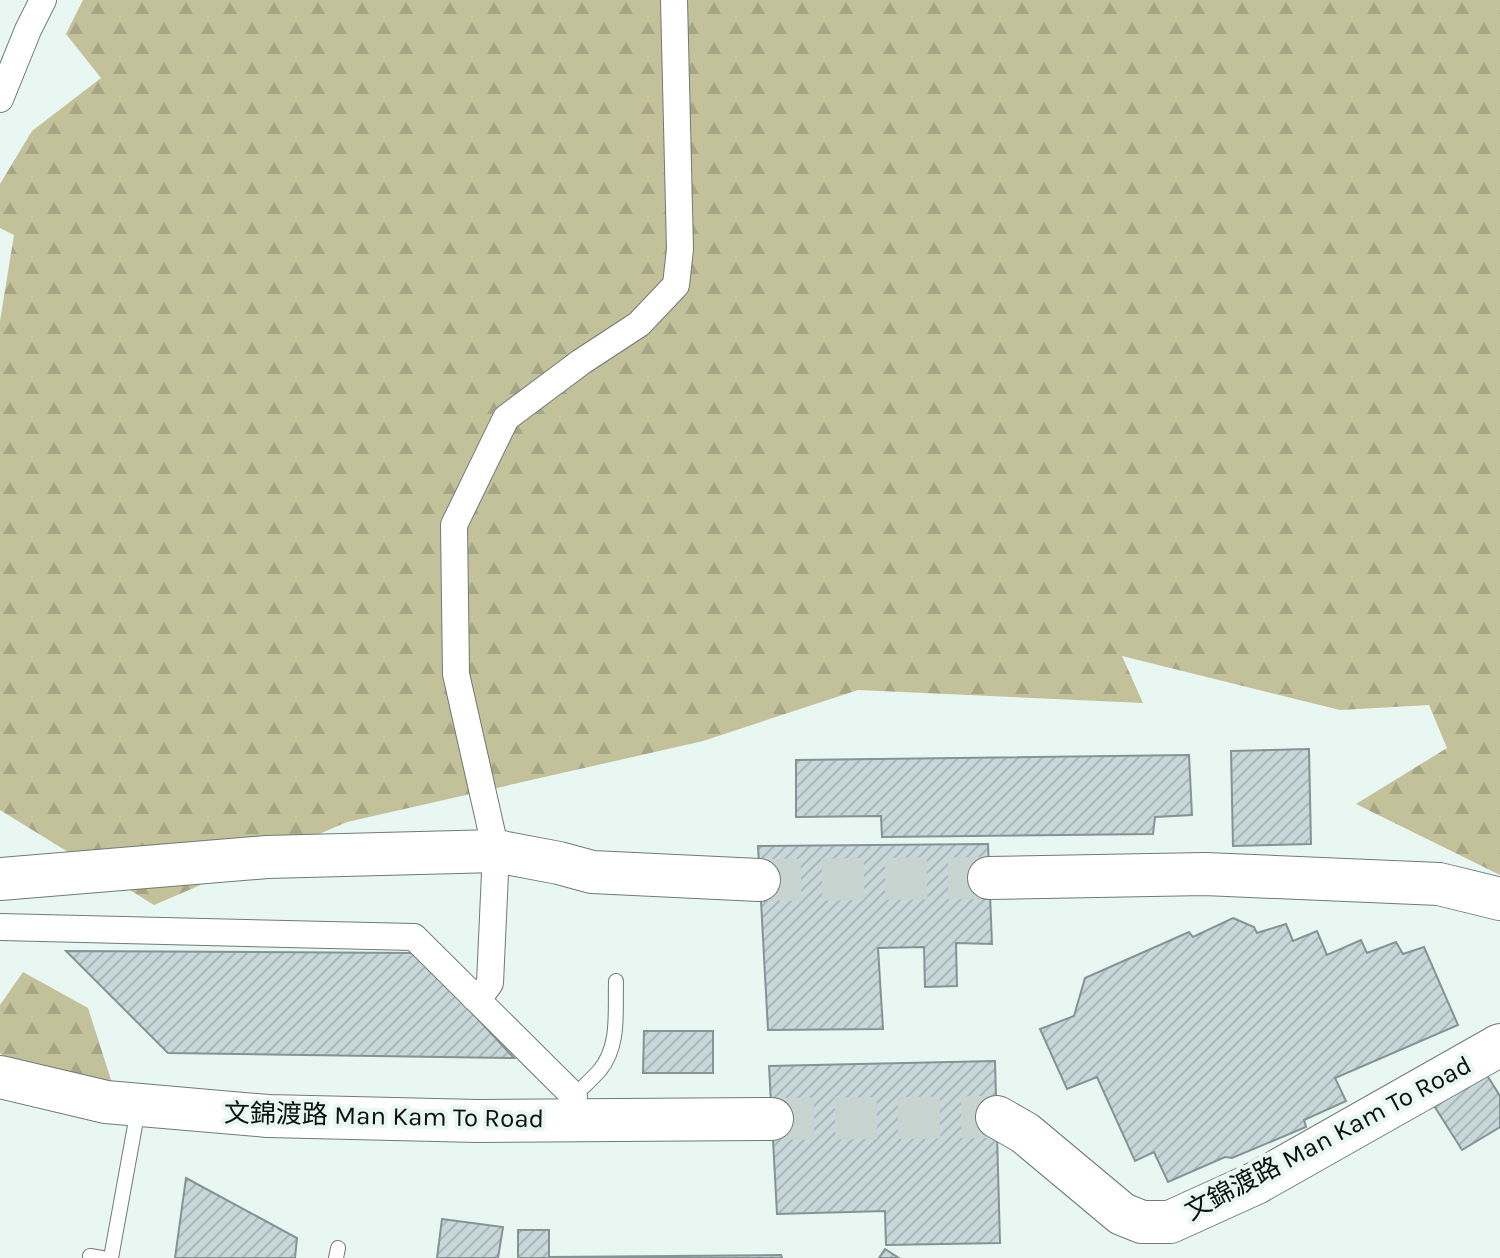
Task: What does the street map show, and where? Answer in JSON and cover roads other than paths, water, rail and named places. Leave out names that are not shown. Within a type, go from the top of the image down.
[{"type":"main road","points":[[0,879],[267,857],[496,851],[592,872],[759,880]]},
{"type":"main road","points":[[989,878],[1220,875],[1439,884],[1500,899]]},
{"type":"main road","name":"文錦渡路 Man Kam To Road","points":[[997,1117],[1025,1133],[1122,1214],[1142,1222],[1170,1222],[1256,1183],[1500,1045]]},
{"type":"main road","name":"文錦渡路 Man Kam To Road","points":[[0,1077],[106,1102],[268,1116],[478,1121],[562,1108],[772,1119]]},
{"type":"street","points":[[0,99],[43,0]]},
{"type":"street","points":[[474,997],[490,983],[496,851],[456,674],[454,525],[506,418],[581,362],[639,324],[676,285],[680,249],[674,0]]},
{"type":"street","points":[[0,927],[414,937],[474,997],[562,1108]]},
{"type":"lane","points":[[562,1108],[601,1068],[610,1052],[615,1035],[616,981]]},
{"type":"lane","points":[[111,1258],[139,1105]]},
{"type":"tunnel","points":[[759,880],[989,878]]},
{"type":"tunnel","points":[[772,1119],[997,1117]]}]
